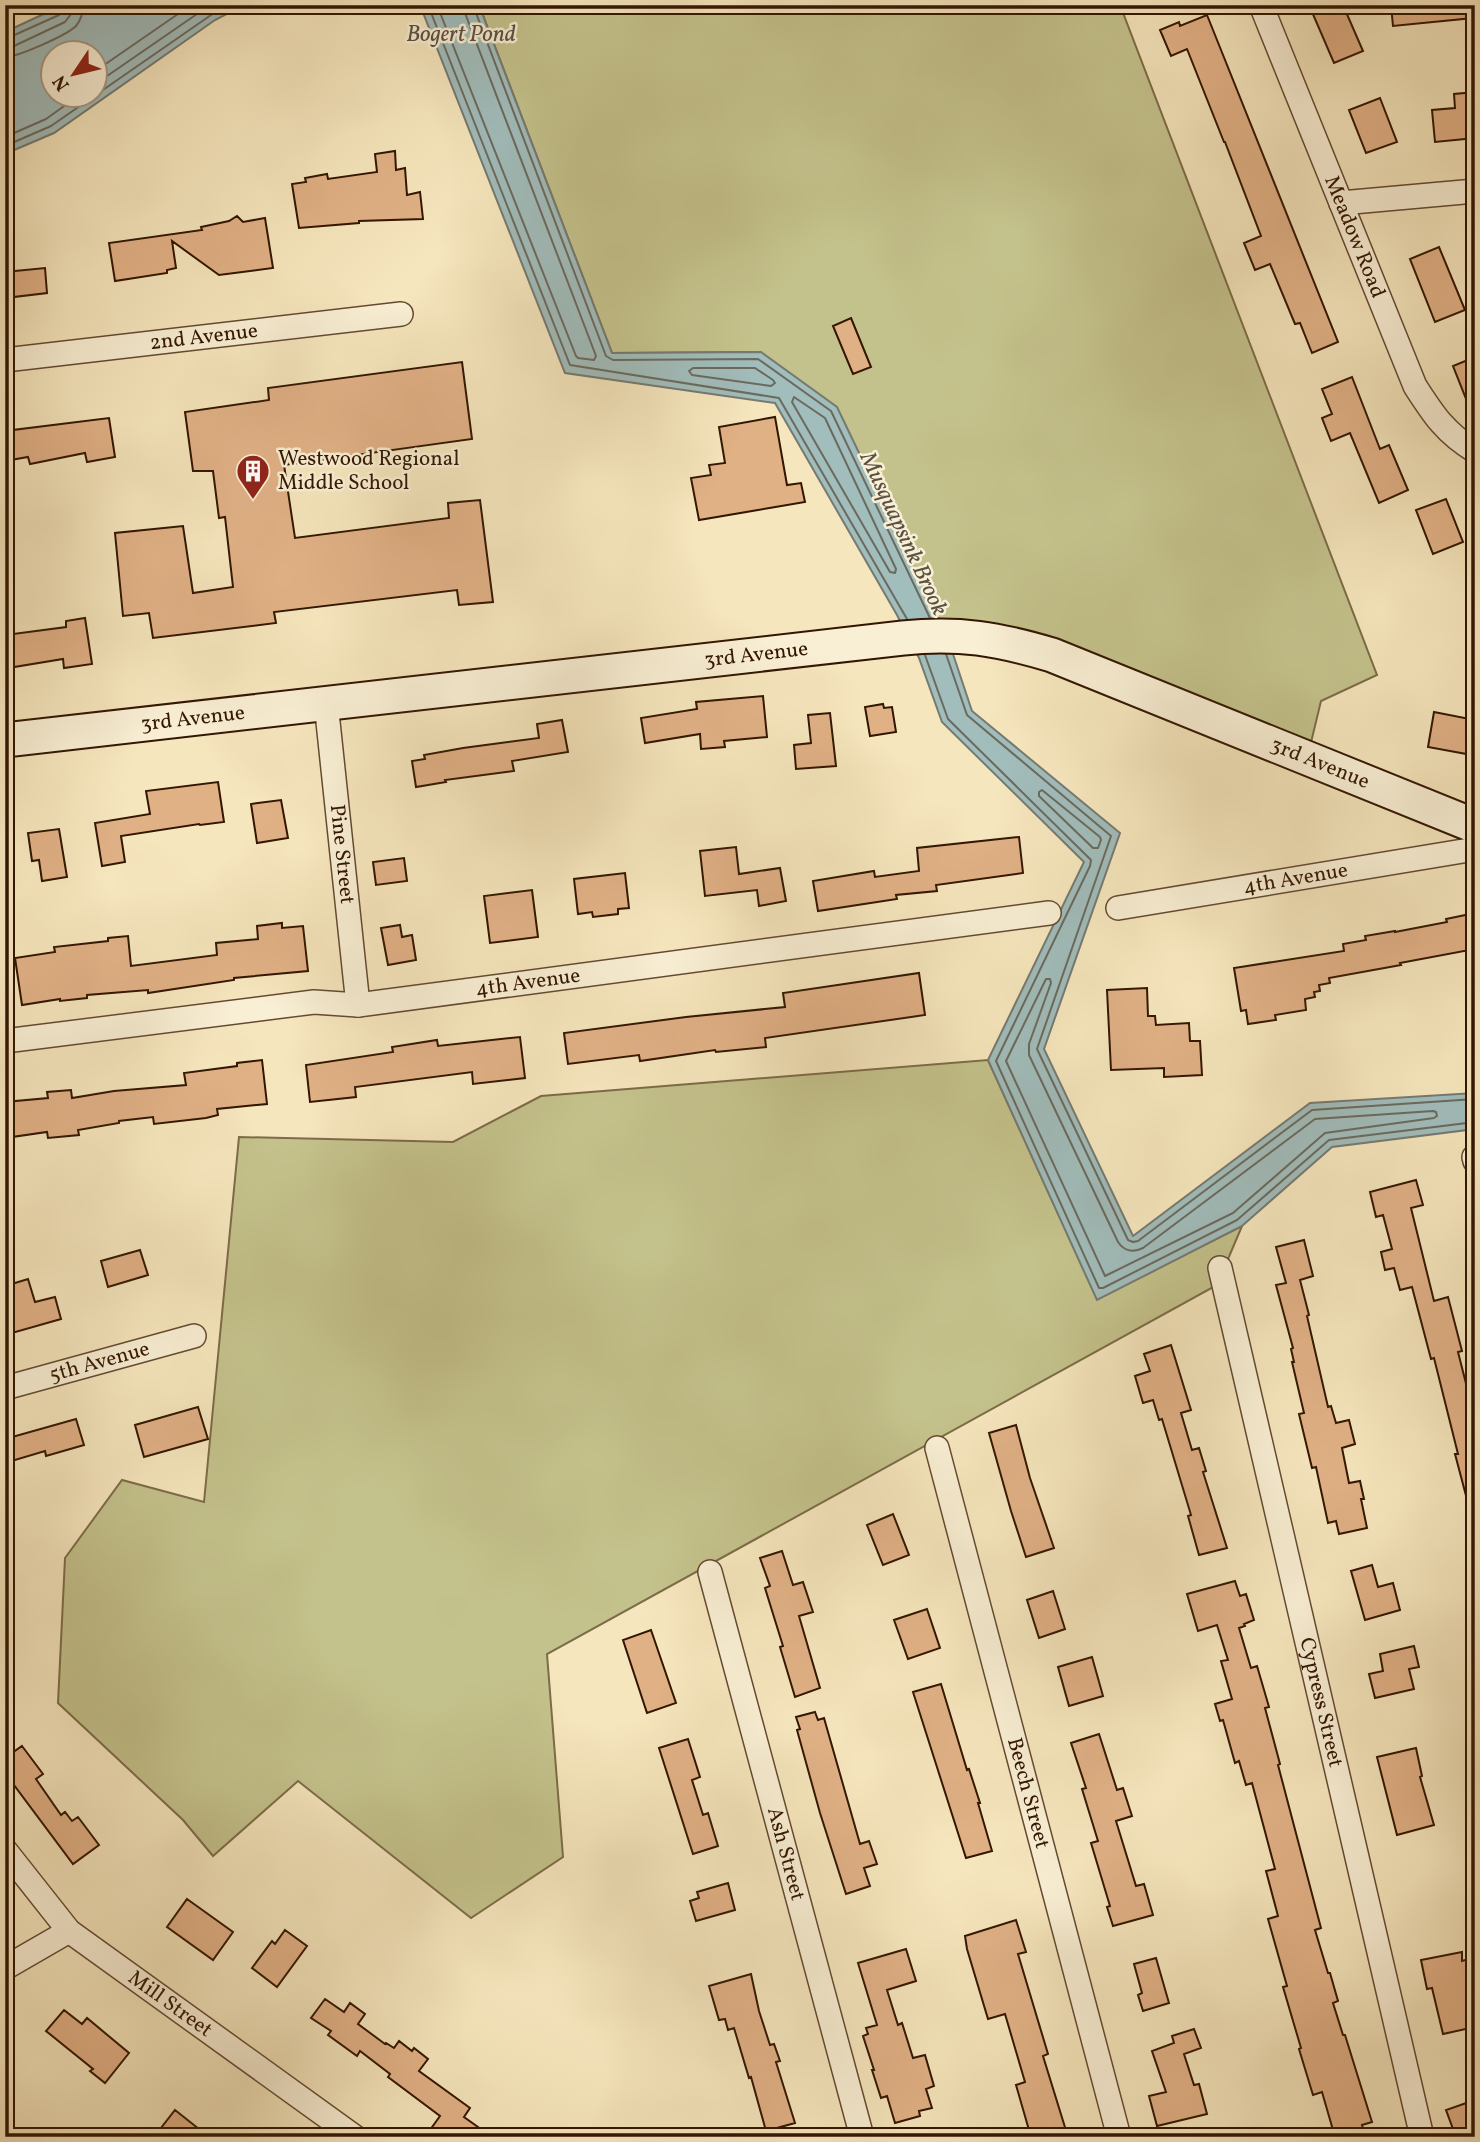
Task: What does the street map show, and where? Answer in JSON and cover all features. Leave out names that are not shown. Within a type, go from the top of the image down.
[{"type":"main road","name":"3rd Avenue","points":[[5,740],[946,635],[1007,642],[1052,655],[1475,826]]},
{"type":"street","name":"Meadow Road","points":[[1261,5],[1415,386],[1436,419],[1464,445],[1475,451]]},
{"type":"street","points":[[1341,203],[1475,191]]},
{"type":"street","name":"2nd Avenue","points":[[5,360],[401,314]]},
{"type":"street","name":"Pine Street","points":[[326,703],[358,1005]]},
{"type":"street","name":"4th Avenue","points":[[1118,908],[1475,849]]},
{"type":"street","name":"4th Avenue","points":[[5,1041],[314,1002],[358,1005],[1049,913]]},
{"type":"street","name":"Cypress Street","points":[[1220,1268],[1422,2137]]},
{"type":"street","name":"5th Avenue","points":[[5,1388],[194,1336]]},
{"type":"street","name":"Beech Street","points":[[937,1448],[1119,2137]]},
{"type":"street","name":"Ash Street","points":[[710,1572],[862,2137]]},
{"type":"street","name":"Mill Street","points":[[5,1850],[69,1931],[355,2137]]},
{"type":"street","points":[[5,1968],[69,1931]]},
{"type":"shaded area","points":[[479,5],[1120,5],[1377,675],[1321,701],[1307,759],[946,635],[922,585],[761,352],[612,353]]},
{"type":"shaded area","points":[[988,1060],[1097,1299],[1242,1226],[1217,1285],[547,1654],[563,1857],[471,1918],[298,1781],[213,1856],[183,1820],[58,1703],[65,1558],[122,1480],[204,1502],[239,1137],[453,1142],[541,1096]]},
{"type":"water","points":[[63,5],[244,5],[215,20],[108,95],[108,38],[38,38],[38,108],[90,108],[54,133],[5,154],[5,32]]},
{"type":"water","name":"Bogert Pond","points":[[420,5],[479,5],[612,353],[761,352],[837,407],[934,609],[972,711],[1120,833],[1044,1049],[1133,1236],[1310,1103],[1475,1093],[1475,1129],[1332,1147],[1242,1226],[1097,1300],[988,1060],[1084,862],[942,722],[919,658],[897,615],[775,403],[565,373]]},
{"type":"building","points":[[1309,5],[1343,5],[1363,51],[1334,63]]},
{"type":"building","points":[[1391,5],[1473,5],[1473,18],[1393,26]]},
{"type":"building","points":[[1207,15],[1338,342],[1312,353],[1300,323],[1295,324],[1270,264],[1255,270],[1244,243],[1261,236],[1187,49],[1171,56],[1160,30],[1179,22],[1180,26]]},
{"type":"building","points":[[1475,92],[1475,138],[1435,142],[1432,110],[1455,108],[1454,94]]},
{"type":"building","points":[[1380,98],[1397,142],[1366,153],[1349,110]]},
{"type":"building","points":[[395,151],[396,170],[405,168],[407,195],[420,192],[423,219],[359,221],[299,228],[292,184],[306,182],[305,178],[327,174],[328,179],[377,172],[375,154]]},
{"type":"building","points":[[237,216],[243,222],[265,218],[273,268],[219,275],[172,241],[176,268],[167,270],[167,273],[115,281],[109,243],[202,230],[201,227],[229,221]]},
{"type":"building","points":[[1439,247],[1465,310],[1435,322],[1410,259]]},
{"type":"building","points":[[45,268],[47,293],[5,298],[5,272]]},
{"type":"building","points":[[851,318],[871,367],[853,374],[833,326]]},
{"type":"building","points":[[1475,357],[1475,419],[1474,419],[1453,366]]},
{"type":"building","name":"Westwood Regional Middle School","points":[[462,362],[472,439],[284,465],[295,538],[449,518],[448,503],[480,500],[493,602],[459,605],[457,590],[274,612],[276,623],[153,638],[149,613],[123,616],[115,533],[183,526],[193,593],[233,587],[225,517],[219,518],[213,471],[193,471],[185,412],[269,400],[268,388]]},
{"type":"building","points":[[1352,377],[1380,449],[1389,445],[1408,490],[1379,503],[1350,433],[1331,441],[1322,418],[1332,414],[1322,389]]},
{"type":"building","points":[[775,417],[787,485],[801,483],[805,502],[699,520],[691,478],[711,475],[709,465],[725,463],[719,427]]},
{"type":"building","points":[[109,418],[115,457],[87,462],[85,453],[30,464],[28,457],[5,461],[5,431]]},
{"type":"building","points":[[1446,499],[1463,542],[1433,554],[1416,510]]},
{"type":"building","points":[[85,618],[92,664],[64,668],[63,659],[8,668],[5,635],[66,627],[66,621]]},
{"type":"building","points":[[763,696],[767,737],[724,741],[725,747],[701,749],[700,734],[645,743],[641,718],[697,709],[696,702]]},
{"type":"building","points":[[883,704],[884,708],[892,707],[896,732],[870,736],[865,707]]},
{"type":"building","points":[[1434,712],[1475,720],[1472,755],[1428,747]]},
{"type":"building","points":[[830,713],[836,766],[796,769],[794,745],[811,743],[808,715]]},
{"type":"building","points":[[562,720],[568,752],[512,761],[514,771],[445,780],[446,782],[416,787],[412,761],[425,759],[424,755],[539,738],[537,724]]},
{"type":"building","points":[[218,782],[224,822],[121,836],[125,862],[102,866],[95,823],[150,814],[146,791]]},
{"type":"building","points":[[281,800],[288,838],[257,843],[251,804]]},
{"type":"building","points":[[59,829],[67,877],[42,881],[39,860],[32,861],[28,833]]},
{"type":"building","points":[[1019,837],[1023,873],[936,885],[937,891],[896,895],[897,899],[818,911],[813,881],[874,871],[875,877],[919,871],[917,848]]},
{"type":"building","points":[[736,847],[739,874],[780,868],[786,901],[759,906],[757,890],[705,896],[700,851]]},
{"type":"building","points":[[404,858],[407,881],[376,885],[373,862]]},
{"type":"building","points":[[625,873],[629,908],[618,909],[618,914],[593,917],[592,912],[578,914],[574,879]]},
{"type":"building","points":[[532,890],[538,937],[490,943],[484,896]]},
{"type":"building","points":[[1475,913],[1475,949],[1329,978],[1330,983],[1319,985],[1320,991],[1314,992],[1315,997],[1305,999],[1306,1010],[1275,1015],[1276,1020],[1248,1024],[1246,1010],[1241,1011],[1234,968],[1344,951],[1343,944],[1366,940],[1365,936],[1447,922],[1446,919]]},
{"type":"building","points":[[282,923],[282,928],[303,926],[308,971],[234,978],[148,993],[148,990],[87,995],[87,998],[22,1005],[15,958],[55,952],[54,947],[128,936],[131,966],[217,955],[216,943],[258,939],[257,926]]},
{"type":"building","points":[[400,925],[402,937],[412,935],[416,960],[388,965],[381,928]]},
{"type":"building","points":[[919,973],[925,1015],[765,1038],[766,1047],[715,1050],[640,1061],[639,1055],[568,1064],[564,1033],[785,1007],[783,993]]},
{"type":"building","points":[[1147,988],[1148,1016],[1155,1016],[1156,1025],[1189,1023],[1190,1041],[1200,1041],[1202,1075],[1164,1077],[1164,1068],[1111,1070],[1107,990]]},
{"type":"building","points":[[520,1037],[525,1078],[473,1084],[472,1072],[355,1087],[356,1097],[310,1102],[306,1065],[393,1052],[392,1047],[437,1040],[438,1046]]},
{"type":"building","points":[[262,1060],[267,1104],[217,1109],[218,1115],[206,1118],[154,1124],[153,1117],[119,1121],[78,1130],[79,1135],[48,1138],[47,1132],[5,1138],[5,1102],[48,1098],[47,1092],[71,1090],[72,1098],[114,1091],[186,1085],[184,1073]]},
{"type":"building","points":[[1416,1180],[1423,1205],[1411,1208],[1434,1301],[1448,1297],[1462,1351],[1458,1352],[1475,1419],[1475,1507],[1469,1507],[1434,1358],[1431,1359],[1412,1287],[1400,1290],[1394,1268],[1385,1270],[1381,1252],[1392,1249],[1383,1215],[1376,1217],[1370,1192]]},
{"type":"building","points":[[1304,1240],[1313,1276],[1300,1280],[1328,1407],[1331,1406],[1336,1423],[1349,1420],[1355,1444],[1342,1448],[1349,1483],[1360,1481],[1364,1499],[1361,1499],[1367,1528],[1339,1534],[1336,1521],[1328,1523],[1316,1467],[1312,1468],[1299,1414],[1304,1413],[1292,1362],[1293,1348],[1276,1285],[1286,1283],[1276,1247]]},
{"type":"building","points":[[140,1250],[148,1275],[108,1287],[101,1261]]},
{"type":"building","points":[[28,1279],[35,1302],[55,1297],[61,1319],[5,1335],[5,1286]]},
{"type":"building","points":[[1171,1345],[1191,1410],[1181,1413],[1192,1450],[1199,1448],[1206,1471],[1203,1472],[1227,1548],[1199,1555],[1188,1516],[1191,1515],[1162,1419],[1159,1420],[1153,1400],[1143,1403],[1135,1376],[1150,1371],[1144,1354]]},
{"type":"building","points":[[198,1407],[208,1439],[144,1457],[135,1425]]},
{"type":"building","points":[[76,1419],[84,1445],[46,1456],[45,1451],[5,1463],[5,1439]]},
{"type":"building","points":[[1016,1425],[1030,1478],[1054,1548],[1026,1557],[989,1433]]},
{"type":"building","points":[[893,1514],[909,1555],[883,1565],[867,1525]]},
{"type":"building","points":[[782,1551],[793,1585],[803,1582],[813,1612],[799,1616],[820,1688],[795,1697],[765,1588],[770,1586],[760,1558]]},
{"type":"building","points":[[1372,1565],[1378,1587],[1393,1583],[1400,1610],[1365,1620],[1351,1571]]},
{"type":"building","points":[[1235,1581],[1240,1596],[1246,1594],[1254,1620],[1239,1628],[1251,1668],[1257,1666],[1269,1707],[1265,1708],[1280,1764],[1278,1765],[1321,1928],[1315,1930],[1338,2001],[1333,2003],[1372,2122],[1362,2125],[1365,2137],[1335,2137],[1322,2092],[1313,2095],[1283,1987],[1287,1986],[1268,1919],[1278,1916],[1266,1871],[1275,1869],[1252,1783],[1246,1785],[1239,1761],[1235,1763],[1223,1720],[1220,1721],[1215,1704],[1232,1699],[1221,1661],[1228,1660],[1217,1625],[1198,1631],[1187,1594]]},
{"type":"building","points":[[1053,1591],[1065,1629],[1039,1638],[1027,1600]]},
{"type":"building","points":[[927,1609],[940,1648],[908,1659],[894,1620]]},
{"type":"building","points":[[651,1630],[676,1703],[647,1713],[623,1640]]},
{"type":"building","points":[[1414,1646],[1419,1667],[1409,1669],[1414,1689],[1375,1698],[1369,1674],[1383,1671],[1380,1654]]},
{"type":"building","points":[[1092,1657],[1103,1696],[1069,1706],[1058,1667]]},
{"type":"building","points":[[941,1684],[980,1803],[992,1851],[966,1858],[913,1692]]},
{"type":"building","points":[[815,1712],[818,1720],[824,1718],[860,1844],[869,1841],[877,1864],[864,1868],[870,1886],[846,1894],[797,1730],[800,1729],[796,1717]]},
{"type":"building","points":[[1099,1734],[1117,1790],[1123,1788],[1132,1816],[1116,1821],[1136,1886],[1144,1884],[1153,1915],[1113,1926],[1107,1907],[1110,1906],[1091,1843],[1098,1841],[1082,1789],[1086,1788],[1071,1743]]},
{"type":"building","points":[[688,1739],[700,1777],[692,1780],[703,1815],[708,1813],[718,1846],[693,1854],[659,1748]]},
{"type":"building","points":[[22,1746],[43,1774],[36,1779],[61,1815],[65,1812],[72,1821],[78,1817],[99,1845],[73,1864],[5,1773],[5,1758]]},
{"type":"building","points":[[1416,1748],[1422,1776],[1420,1777],[1434,1825],[1397,1835],[1377,1757]]},
{"type":"building","points":[[728,1883],[735,1910],[696,1921],[690,1901],[699,1898],[697,1892]]},
{"type":"building","points":[[187,1899],[233,1932],[213,1960],[167,1927]]},
{"type":"building","points":[[1016,1920],[1026,1952],[1018,1954],[1048,2054],[1043,2056],[1068,2137],[1031,2137],[1016,2085],[1025,2082],[1005,2014],[988,2019],[967,1949],[965,1936]]},
{"type":"building","points":[[285,1930],[307,1946],[277,1987],[252,1968],[272,1941],[275,1944]]},
{"type":"building","points":[[906,1949],[916,1981],[887,1990],[898,2025],[902,2023],[913,2058],[925,2055],[934,2086],[926,2089],[932,2108],[919,2111],[920,2116],[895,2123],[887,2096],[881,2098],[863,2036],[868,2034],[866,2028],[877,2025],[858,1963]]},
{"type":"building","points":[[1462,1952],[1462,1961],[1472,1958],[1475,1969],[1475,1979],[1468,1980],[1475,2009],[1475,2027],[1443,2034],[1432,1988],[1427,1989],[1421,1960]]},
{"type":"building","points":[[1156,1958],[1169,2003],[1143,2011],[1138,1995],[1142,1993],[1134,1964]]},
{"type":"building","points":[[751,1974],[770,2045],[774,2044],[780,2061],[776,2062],[795,2123],[766,2131],[734,2028],[728,2030],[725,2019],[719,2020],[709,1986]]},
{"type":"building","points":[[325,1999],[344,2012],[350,2003],[365,2014],[358,2024],[385,2044],[394,2048],[399,2041],[428,2059],[419,2071],[470,2108],[464,2117],[492,2137],[425,2137],[440,2116],[388,2077],[390,2074],[360,2051],[357,2056],[328,2035],[331,2031],[311,2018]]},
{"type":"building","points":[[64,2010],[82,2024],[87,2018],[129,2053],[105,2083],[90,2071],[93,2069],[46,2031]]},
{"type":"building","points":[[1194,2029],[1201,2048],[1184,2054],[1194,2085],[1199,2084],[1207,2114],[1157,2126],[1149,2096],[1166,2092],[1152,2051],[1174,2043],[1172,2036]]},
{"type":"building","points":[[1475,2100],[1475,2137],[1456,2137],[1446,2110]]},
{"type":"building","points":[[175,2110],[209,2137],[154,2137]]},
{"type":"place","name":"Westwood Regional Middle School","points":[[253,501]]},
{"type":"water label","name":"Musquapsink Brook","points":[[903,534]]}]
